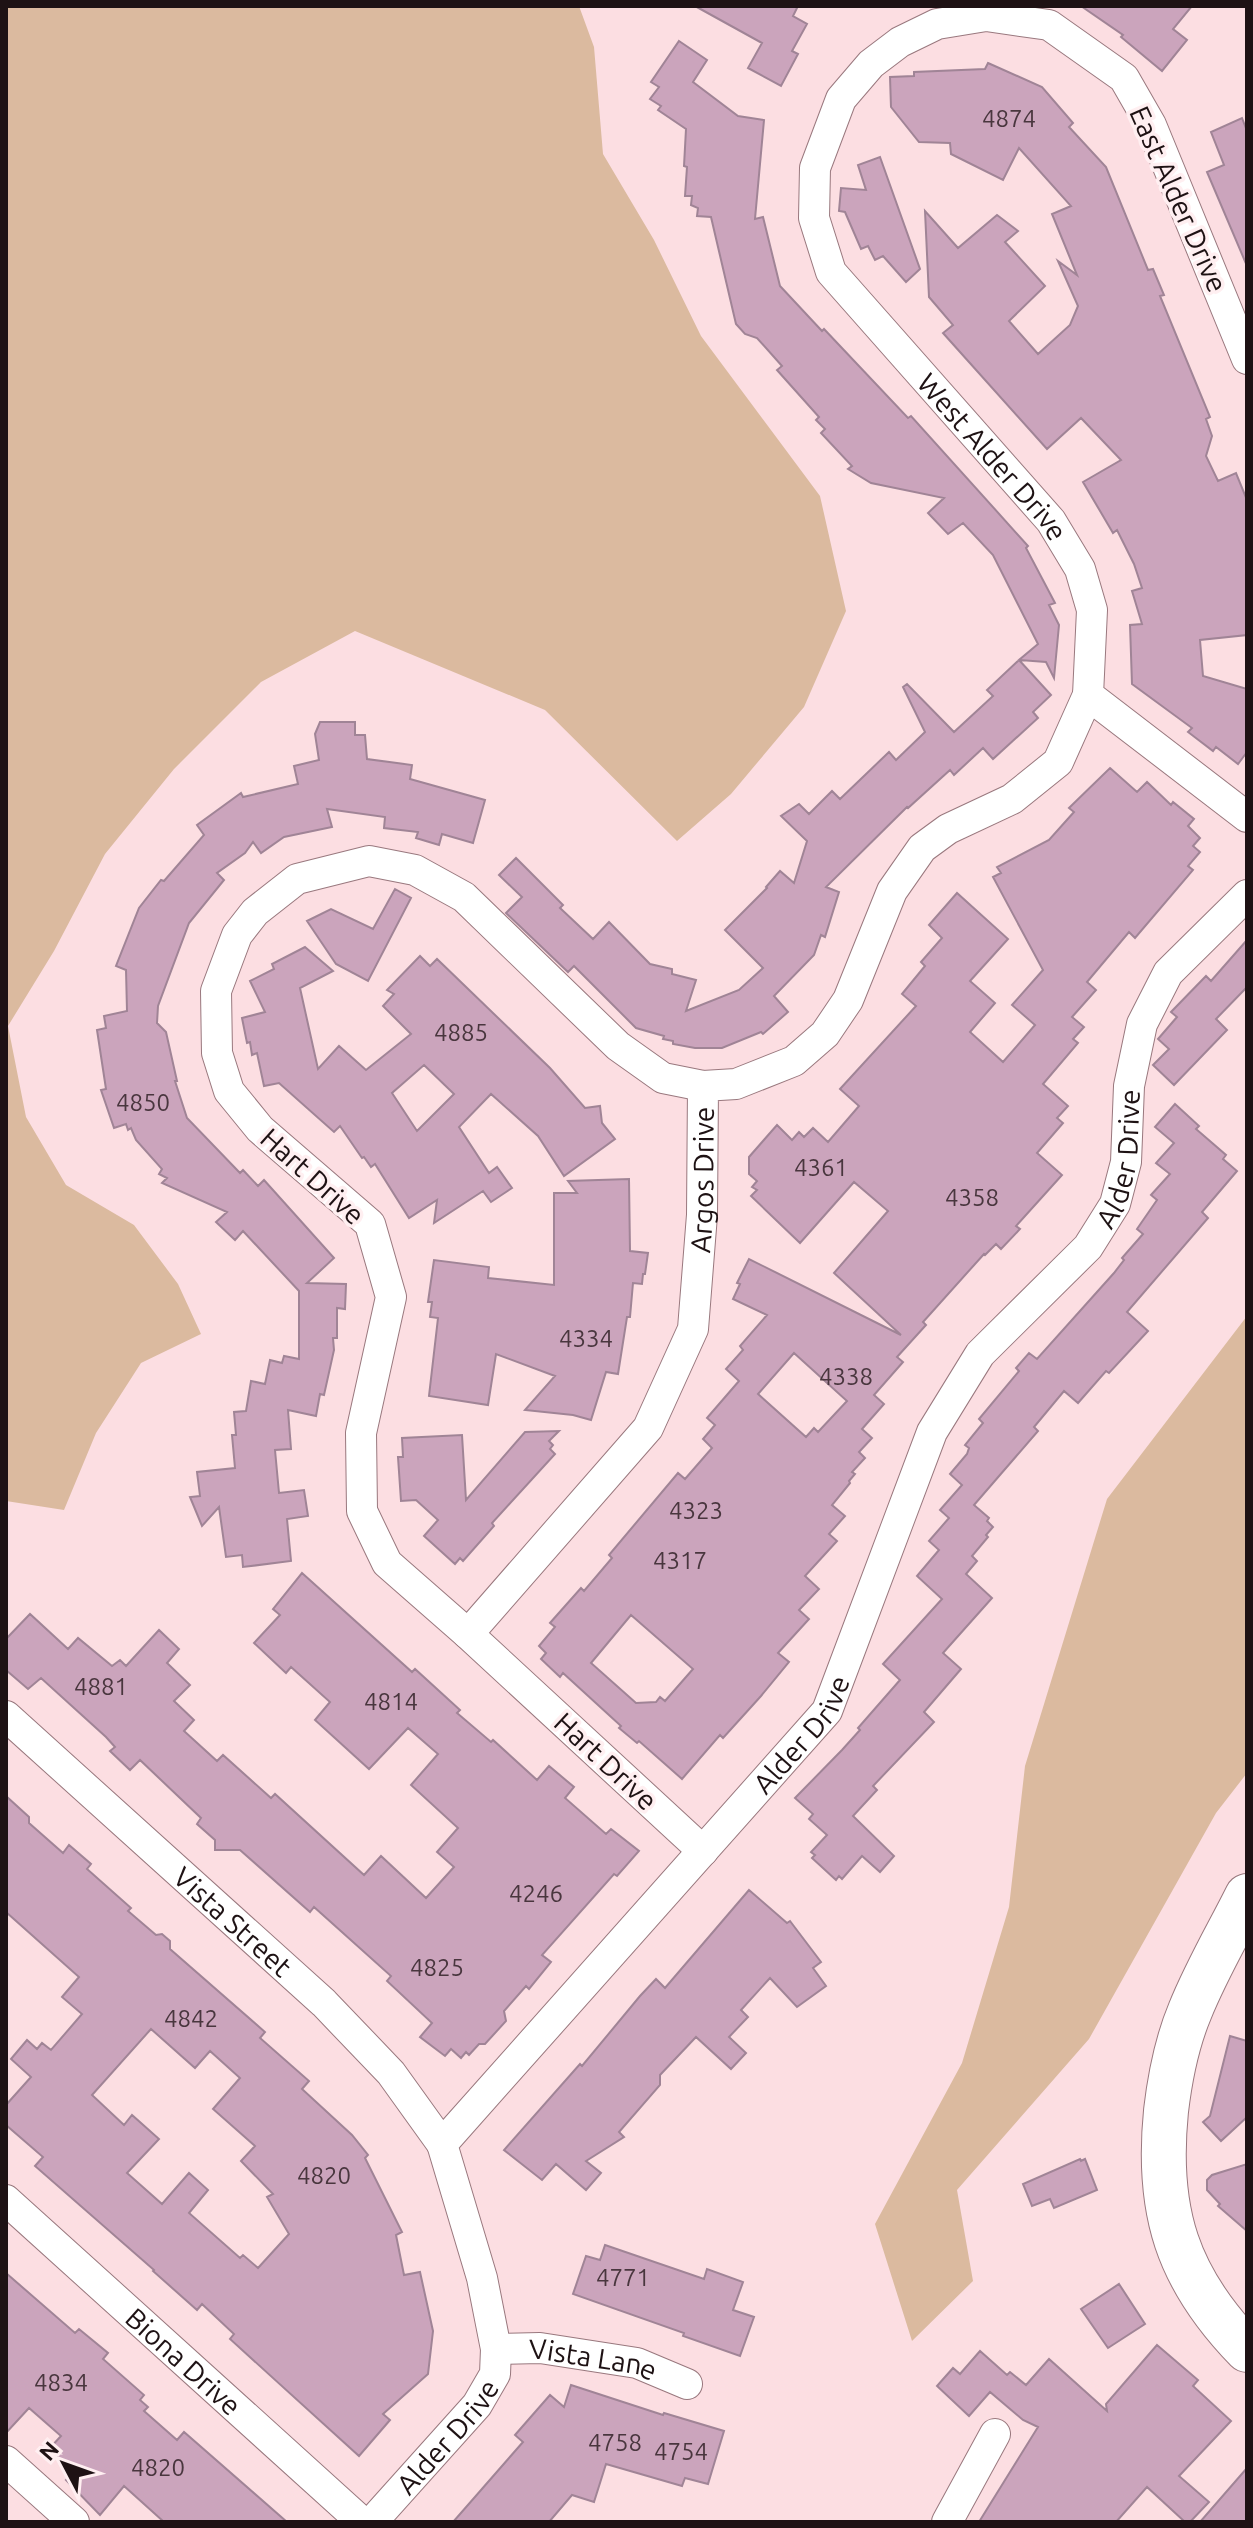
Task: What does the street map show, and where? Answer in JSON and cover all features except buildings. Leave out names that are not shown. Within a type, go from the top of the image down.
[{"type":"main road","points":[[1247,1896],[1190,2011],[1170,2079],[1163,2139],[1163,2179],[1169,2221],[1183,2261],[1205,2302],[1247,2350]]},
{"type":"street","name":"East Alder Drive","points":[[871,64],[900,42],[937,24],[986,16],[1049,25],[1124,78],[1151,125],[1247,359]]},
{"type":"street","name":"West Alder Drive","points":[[871,64],[841,99],[815,168],[814,218],[831,272],[1051,521],[1080,569],[1092,610],[1088,695]]},
{"type":"street","points":[[1088,695],[1247,817]]},
{"type":"street","name":"Argos Drive","points":[[468,1634],[648,1428],[693,1329],[702,1215],[703,1086],[736,1084],[794,1061],[825,1034],[848,1000],[892,891],[922,848],[948,829],[1012,799],[1058,762],[1088,695]]},
{"type":"street","name":"Hart Drive","points":[[703,1086],[663,1078],[618,1046],[464,897],[415,870],[369,861],[297,879],[255,912],[237,935],[216,991],[217,1053],[229,1091],[260,1129],[370,1224],[391,1297],[361,1433],[362,1511],[387,1563],[703,1851]]},
{"type":"street","name":"Alder Drive","points":[[372,2522],[477,2405],[495,2374],[496,2349],[482,2278],[442,2144],[827,1711],[932,1432],[980,1354],[1088,1247],[1115,1204],[1126,1162],[1129,1086],[1142,1024],[1168,973],[1247,895]]},
{"type":"street","name":"Vista Street","points":[[6,1716],[324,2003],[391,2073],[442,2144]]},
{"type":"street","name":"Biona Drive","points":[[6,2200],[362,2522]]},
{"type":"street","name":"Vista Lane","points":[[496,2349],[540,2348],[637,2363],[687,2384]]},
{"type":"street","points":[[947,2522],[995,2434]]},
{"type":"street","points":[[6,2461],[74,2522]]},
{"type":"shaded area","points":[[6,6],[579,6],[594,47],[603,154],[654,240],[701,336],[820,496],[846,611],[804,707],[731,794],[677,841],[545,710],[355,631],[261,682],[174,769],[105,854],[54,951],[8,1026],[26,1117],[66,1185],[134,1225],[178,1284],[201,1334],[141,1363],[96,1433],[64,1510],[6,1501]]},
{"type":"shaded area","points":[[1247,1316],[1247,1773],[1216,1813],[1089,2039],[957,2190],[973,2281],[912,2341],[875,2224],[962,2063],[1009,1907],[1025,1766],[1107,1499]]}]
